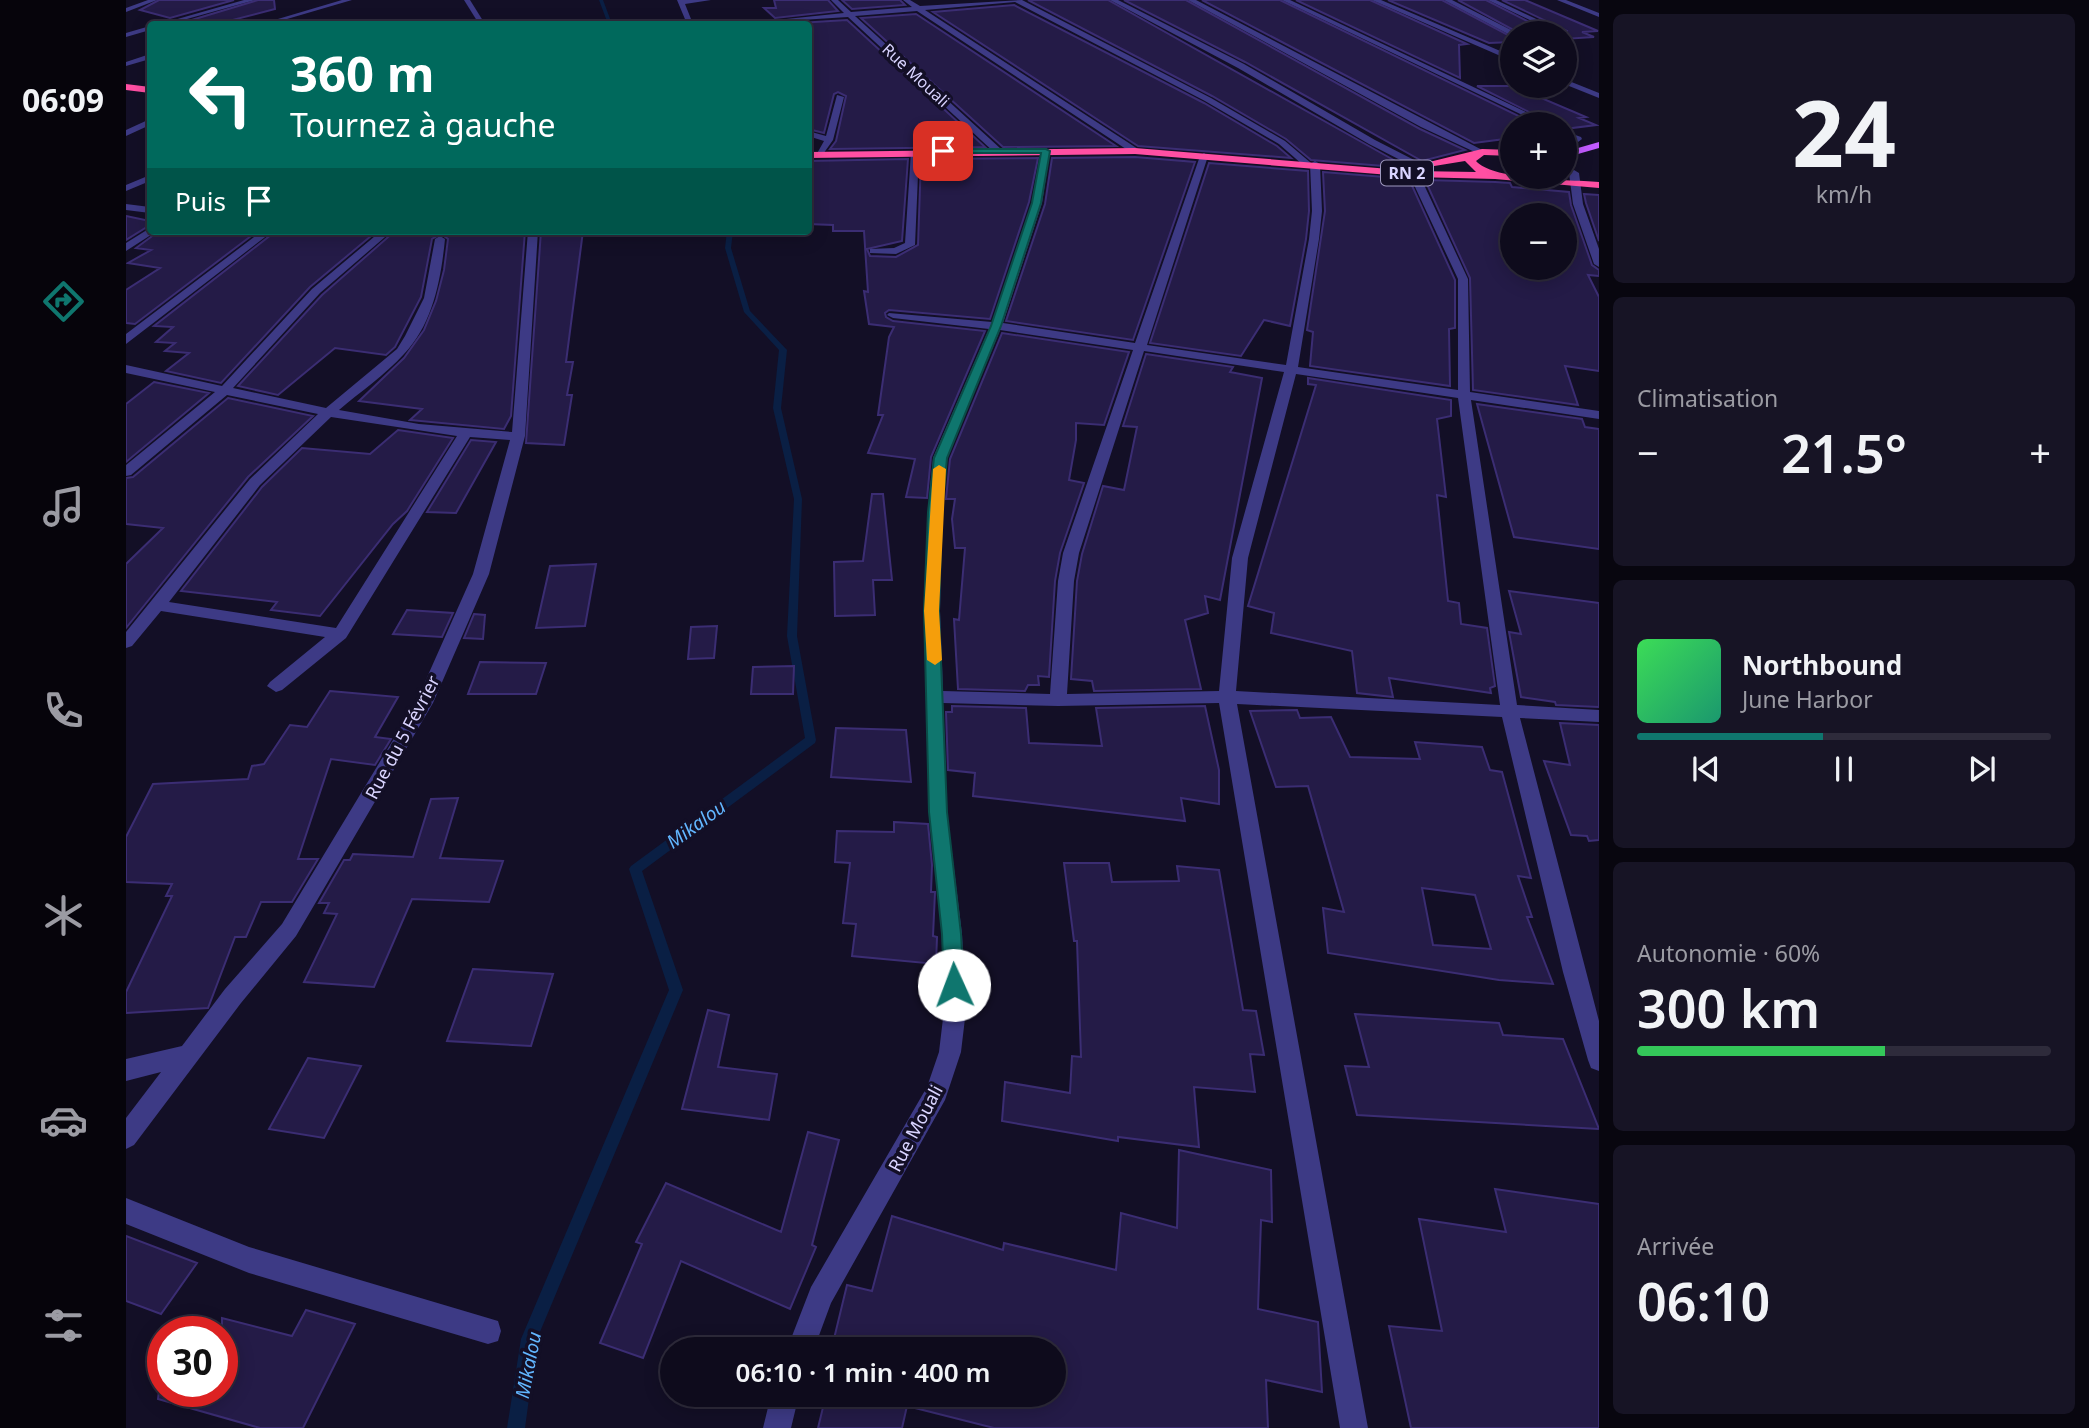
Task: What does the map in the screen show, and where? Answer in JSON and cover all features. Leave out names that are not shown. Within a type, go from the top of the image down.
[{"type":"highway","points":[[126,87],[147,90]]},
{"type":"highway","name":"RN 2","points":[[813,155],[1135,151],[1500,176]]},
{"type":"highway","name":"RN 2","points":[[1416,170],[1477,154],[1500,151]]},
{"type":"highway","name":"RN 2","points":[[1477,154],[1470,160],[1478,169],[1500,176]]},
{"type":"highway","name":"RN 2","points":[[1577,176],[1599,178]]},
{"type":"highway","name":"RN 2","points":[[1577,178],[1599,185]]},
{"type":"main road","points":[[1578,139],[1599,136]]},
{"type":"main road","points":[[1577,151],[1599,145]]},
{"type":"street","points":[[126,10],[154,0]]},
{"type":"street","points":[[174,21],[252,0]]},
{"type":"street","points":[[275,21],[349,0]]},
{"type":"street","points":[[467,0],[480,21]]},
{"type":"street","points":[[689,21],[680,1],[708,0]]},
{"type":"street","name":"Rue Mouali","points":[[834,0],[998,151]]},
{"type":"street","points":[[906,0],[1135,151]]},
{"type":"street","points":[[774,21],[1015,0],[1067,30],[1149,66],[1293,149],[1310,164],[1317,211],[1314,239],[1291,370],[1240,558],[1227,697],[1354,1428]]},
{"type":"street","points":[[1113,0],[1180,37],[1240,65],[1416,170],[1463,279],[1464,396],[1509,709],[1574,972],[1599,1060]]},
{"type":"street","points":[[1191,0],[1477,154]]},
{"type":"street","points":[[1285,0],[1522,112]]},
{"type":"street","points":[[1375,0],[1500,54]]},
{"type":"street","points":[[1447,0],[1500,26]]},
{"type":"street","points":[[1491,0],[1536,21]]},
{"type":"street","points":[[1560,0],[1599,15]]},
{"type":"street","points":[[126,34],[147,29]]},
{"type":"street","points":[[126,64],[147,58]]},
{"type":"street","points":[[1577,87],[1599,96]]},
{"type":"street","points":[[813,155],[829,139],[840,97]]},
{"type":"street","points":[[126,133],[147,123]]},
{"type":"street","points":[[812,134],[829,139]]},
{"type":"street","name":"Rue Mouali","points":[[805,1337],[820,1296],[937,1092],[950,1052],[955,1010],[952,934],[938,812],[932,611],[935,512],[940,458],[996,326],[1037,203],[1046,151]]},
{"type":"street","points":[[874,251],[896,251],[910,245],[915,152]]},
{"type":"street","points":[[1058,700],[1066,581],[1071,553],[1204,156]]},
{"type":"street","points":[[126,188],[147,178]]},
{"type":"street","points":[[1575,189],[1599,264]]},
{"type":"street","points":[[126,207],[147,210]]},
{"type":"street","points":[[126,248],[147,234]]},
{"type":"street","points":[[126,340],[263,235]]},
{"type":"street","points":[[126,472],[226,389],[316,291],[382,235]]},
{"type":"street","name":"Rue du 5 Février","points":[[126,1138],[233,996],[289,930],[424,703],[481,574],[518,436],[533,235]]},
{"type":"street","points":[[126,642],[160,606],[234,507],[276,459],[401,351],[415,329],[438,274],[440,239]]},
{"type":"street","points":[[893,315],[996,326],[1599,415]]},
{"type":"street","points":[[126,369],[332,412],[465,434],[518,436]]},
{"type":"street","points":[[276,687],[340,634],[465,434]]},
{"type":"street","points":[[160,606],[340,634]]},
{"type":"street","points":[[936,697],[1058,700],[1227,697],[1509,709],[1599,716]]},
{"type":"street","points":[[126,1070],[191,1054]]},
{"type":"street","points":[[126,1211],[249,1260],[488,1331]]},
{"type":"street","points":[[777,1428],[782,1407]]},
{"type":"building","points":[[159,0],[234,0],[170,18],[140,10]]},
{"type":"building","points":[[258,0],[274,0],[275,9],[229,21],[188,21]]},
{"type":"building","points":[[774,0],[828,0],[838,11],[775,18],[764,8],[776,8]]},
{"type":"building","points":[[842,0],[900,0],[905,5],[852,9]]},
{"type":"building","points":[[1028,0],[1108,0],[1408,168],[1311,160],[1286,139],[1212,96]]},
{"type":"building","points":[[1124,0],[1186,0],[1420,129],[1465,150],[1422,161],[1245,62]]},
{"type":"building","points":[[1202,0],[1280,0],[1510,112],[1500,112],[1500,140],[1474,143]]},
{"type":"building","points":[[1296,0],[1370,0],[1467,44],[1459,45],[1460,78]]},
{"type":"building","points":[[1388,0],[1442,0],[1500,31],[1500,43],[1489,43]]},
{"type":"building","points":[[1458,0],[1486,0],[1527,21],[1500,23]]},
{"type":"building","points":[[1502,0],[1525,0],[1574,21],[1546,21]]},
{"type":"building","points":[[1014,5],[1204,103],[1277,146],[1291,158],[1138,146],[933,12]]},
{"type":"building","points":[[916,14],[1116,146],[1003,147],[861,18]]},
{"type":"building","points":[[847,20],[985,147],[830,149],[836,141],[846,96],[838,92],[834,94],[824,133],[812,130],[812,22]]},
{"type":"building","points":[[1577,22],[1598,31],[1582,32],[1594,37],[1577,38]]},
{"type":"building","points":[[1477,86],[1500,86],[1500,98]]},
{"type":"building","points":[[1501,98],[1541,98],[1574,112],[1529,112]]},
{"type":"building","points":[[1577,113],[1586,117],[1579,118],[1596,125],[1577,127]]},
{"type":"building","points":[[1135,157],[1195,162],[1133,340],[1006,321],[1045,204],[1052,158]]},
{"type":"building","points":[[1038,158],[1029,202],[990,319],[889,310],[885,313],[886,317],[893,321],[985,331],[931,457],[927,498],[906,497],[915,459],[868,453],[883,415],[878,415],[889,337],[894,327],[869,324],[864,291],[868,292],[864,231],[833,231],[833,225],[812,224],[812,161],[908,159],[902,241],[867,249],[870,256],[896,257],[918,245],[921,159]]},
{"type":"building","points":[[1209,163],[1308,171],[1309,211],[1306,239],[1290,326],[1264,320],[1241,356],[1150,343]]},
{"type":"building","points":[[1323,172],[1409,179],[1455,280],[1455,328],[1449,329],[1450,386],[1310,366],[1313,332],[1307,330],[1325,211]]},
{"type":"building","points":[[1425,180],[1500,183],[1500,189],[1569,192],[1571,203],[1500,203],[1500,280],[1577,280],[1577,222],[1592,265],[1599,270],[1599,276],[1588,275],[1599,297],[1599,371],[1565,366],[1578,405],[1473,390],[1470,278]]},
{"type":"building","points":[[1584,194],[1599,195],[1599,241],[1586,203]]},
{"type":"building","points":[[126,216],[147,220],[147,227],[126,240]]},
{"type":"building","points":[[154,235],[252,235],[135,324],[126,323],[126,290],[160,268],[128,263],[151,250],[136,248]]},
{"type":"building","points":[[271,235],[372,235],[310,287],[221,383],[166,371],[189,353],[165,351],[175,343],[156,342],[173,327],[154,326]]},
{"type":"building","points":[[390,235],[439,235],[432,239],[421,297],[395,347],[386,355],[335,348],[278,395],[238,386],[322,295]]},
{"type":"building","points":[[442,235],[525,235],[511,416],[504,429],[410,420],[422,409],[359,401],[404,358],[424,330],[436,301],[448,239]]},
{"type":"building","points":[[541,235],[582,235],[566,362],[573,362],[567,395],[572,395],[564,445],[526,443]]},
{"type":"building","points":[[1002,333],[1129,352],[1104,425],[1076,423],[1069,480],[1084,483],[1060,553],[1055,581],[1049,677],[1038,676],[1039,685],[1028,685],[1025,691],[958,689],[954,619],[959,620],[965,548],[955,548],[952,519],[955,499],[946,499],[950,459]]},
{"type":"building","points":[[1146,354],[1233,367],[1230,372],[1262,378],[1220,600],[1205,596],[1208,613],[1185,620],[1201,689],[1094,691],[1092,681],[1071,679],[1077,581],[1082,554],[1103,486],[1124,490],[1137,427],[1123,426]]},
{"type":"building","points":[[1308,378],[1451,400],[1451,416],[1437,419],[1446,497],[1437,495],[1448,601],[1459,603],[1461,624],[1487,628],[1495,686],[1490,688],[1491,693],[1389,678],[1393,697],[1357,693],[1352,651],[1271,633],[1274,613],[1248,606],[1316,385],[1308,384]]},
{"type":"building","points":[[154,382],[209,393],[126,462],[126,404]]},
{"type":"building","points":[[228,398],[313,416],[248,477],[126,628],[126,564],[163,528],[126,524],[126,478],[133,477]]},
{"type":"building","points":[[1477,404],[1582,419],[1585,427],[1599,429],[1599,549],[1514,537]]},
{"type":"building","points":[[398,430],[453,438],[407,511],[393,524],[320,616],[271,610],[277,602],[181,591],[262,487],[302,448],[370,454]]},
{"type":"building","points":[[471,440],[496,442],[456,513],[427,512]]},
{"type":"building","points":[[872,494],[883,494],[892,580],[873,580],[875,615],[835,616],[834,562],[863,561]]},
{"type":"building","points":[[596,564],[585,626],[536,628],[550,566]]},
{"type":"building","points":[[1509,591],[1599,603],[1599,707],[1556,705],[1555,702],[1521,697],[1509,632],[1521,634]]},
{"type":"building","points":[[407,610],[453,613],[442,637],[393,634]]},
{"type":"building","points":[[474,614],[485,615],[483,639],[464,638]]},
{"type":"building","points":[[717,626],[714,658],[688,659],[691,627]]},
{"type":"building","points":[[480,662],[546,663],[536,694],[468,694]]},
{"type":"building","points":[[794,666],[793,694],[751,694],[753,667]]},
{"type":"building","points":[[330,691],[398,697],[375,737],[391,739],[375,765],[331,759],[298,859],[318,859],[292,902],[261,902],[246,937],[235,937],[208,1008],[126,1013],[126,992],[172,896],[166,896],[172,884],[126,882],[126,837],[153,784],[248,779],[252,766],[264,764],[290,725],[307,727]]},
{"type":"building","points":[[952,706],[1026,708],[1029,743],[1102,746],[1096,708],[1205,706],[1219,770],[1219,804],[1181,798],[1185,821],[973,796],[975,773],[948,770],[946,712],[952,712]]},
{"type":"building","points":[[1297,710],[1300,718],[1331,717],[1350,757],[1420,759],[1415,742],[1482,747],[1490,770],[1502,772],[1531,878],[1518,876],[1532,917],[1527,917],[1553,984],[1499,980],[1328,953],[1323,908],[1344,912],[1308,786],[1276,787],[1250,711]],"holes":[[[1422,888],[1475,895],[1491,949],[1433,945]]]},
{"type":"building","points":[[1560,723],[1599,725],[1599,840],[1589,841],[1587,836],[1571,835],[1544,761],[1570,765]]},
{"type":"building","points":[[836,728],[906,730],[911,782],[831,777]]},
{"type":"building","points":[[458,798],[440,858],[503,861],[489,902],[412,899],[374,987],[304,982],[337,914],[324,913],[329,903],[319,903],[344,860],[350,860],[353,854],[413,857],[431,799]]},
{"type":"building","points":[[894,822],[928,824],[932,865],[931,892],[935,892],[933,936],[937,937],[936,964],[852,956],[856,924],[843,923],[850,863],[835,862],[837,831],[894,832]]},
{"type":"building","points":[[1064,863],[1109,863],[1112,882],[1179,881],[1177,866],[1219,870],[1243,1010],[1256,1011],[1264,1055],[1250,1054],[1255,1092],[1194,1087],[1199,1147],[1118,1137],[1118,1141],[1002,1121],[1005,1082],[1070,1093],[1072,1056],[1081,1057],[1077,941],[1074,941]]},
{"type":"building","points":[[473,969],[553,974],[531,1046],[447,1041]]},
{"type":"building","points":[[708,1010],[729,1015],[718,1067],[777,1074],[769,1120],[682,1109]]},
{"type":"building","points":[[1355,1014],[1499,1023],[1503,1035],[1563,1039],[1599,1129],[1357,1115],[1345,1066],[1369,1067]]},
{"type":"building","points":[[308,1058],[361,1066],[324,1138],[269,1129]]},
{"type":"building","points":[[808,1132],[839,1140],[812,1245],[816,1247],[790,1309],[681,1261],[643,1358],[600,1343],[642,1244],[636,1242],[666,1183],[781,1232]]},
{"type":"building","points":[[1179,1150],[1271,1170],[1272,1222],[1261,1220],[1258,1309],[1318,1322],[1322,1392],[1266,1380],[1268,1428],[994,1428],[911,1407],[1066,1407],[1066,1337],[834,1337],[847,1285],[872,1291],[892,1216],[1003,1250],[1004,1243],[1116,1270],[1121,1213],[1177,1228]]},
{"type":"building","points":[[1495,1189],[1599,1204],[1599,1428],[1411,1428],[1389,1326],[1442,1331],[1419,1219],[1506,1232]]},
{"type":"building","points":[[126,1236],[197,1263],[161,1314],[126,1301]]},
{"type":"building","points":[[306,1310],[355,1324],[303,1428],[260,1428],[186,1407],[238,1407],[238,1322],[292,1336]]},
{"type":"building","points":[[823,1407],[907,1407],[902,1428],[818,1428]]},
{"type":"waterway","name":"Mikalou","points":[[601,0],[609,21]]},
{"type":"waterway","name":"Mikalou","points":[[516,1428],[529,1339],[676,990],[635,869],[811,740],[792,636],[798,499],[777,408],[783,350],[747,312],[728,248],[730,235]]},
{"type":"slow traffic","points":[[935,660],[932,611],[939,469]]},
{"type":"route","points":[[943,151],[1046,151],[1037,203],[996,326],[940,458],[935,512],[932,611],[938,812],[952,934],[954,985]]}]
